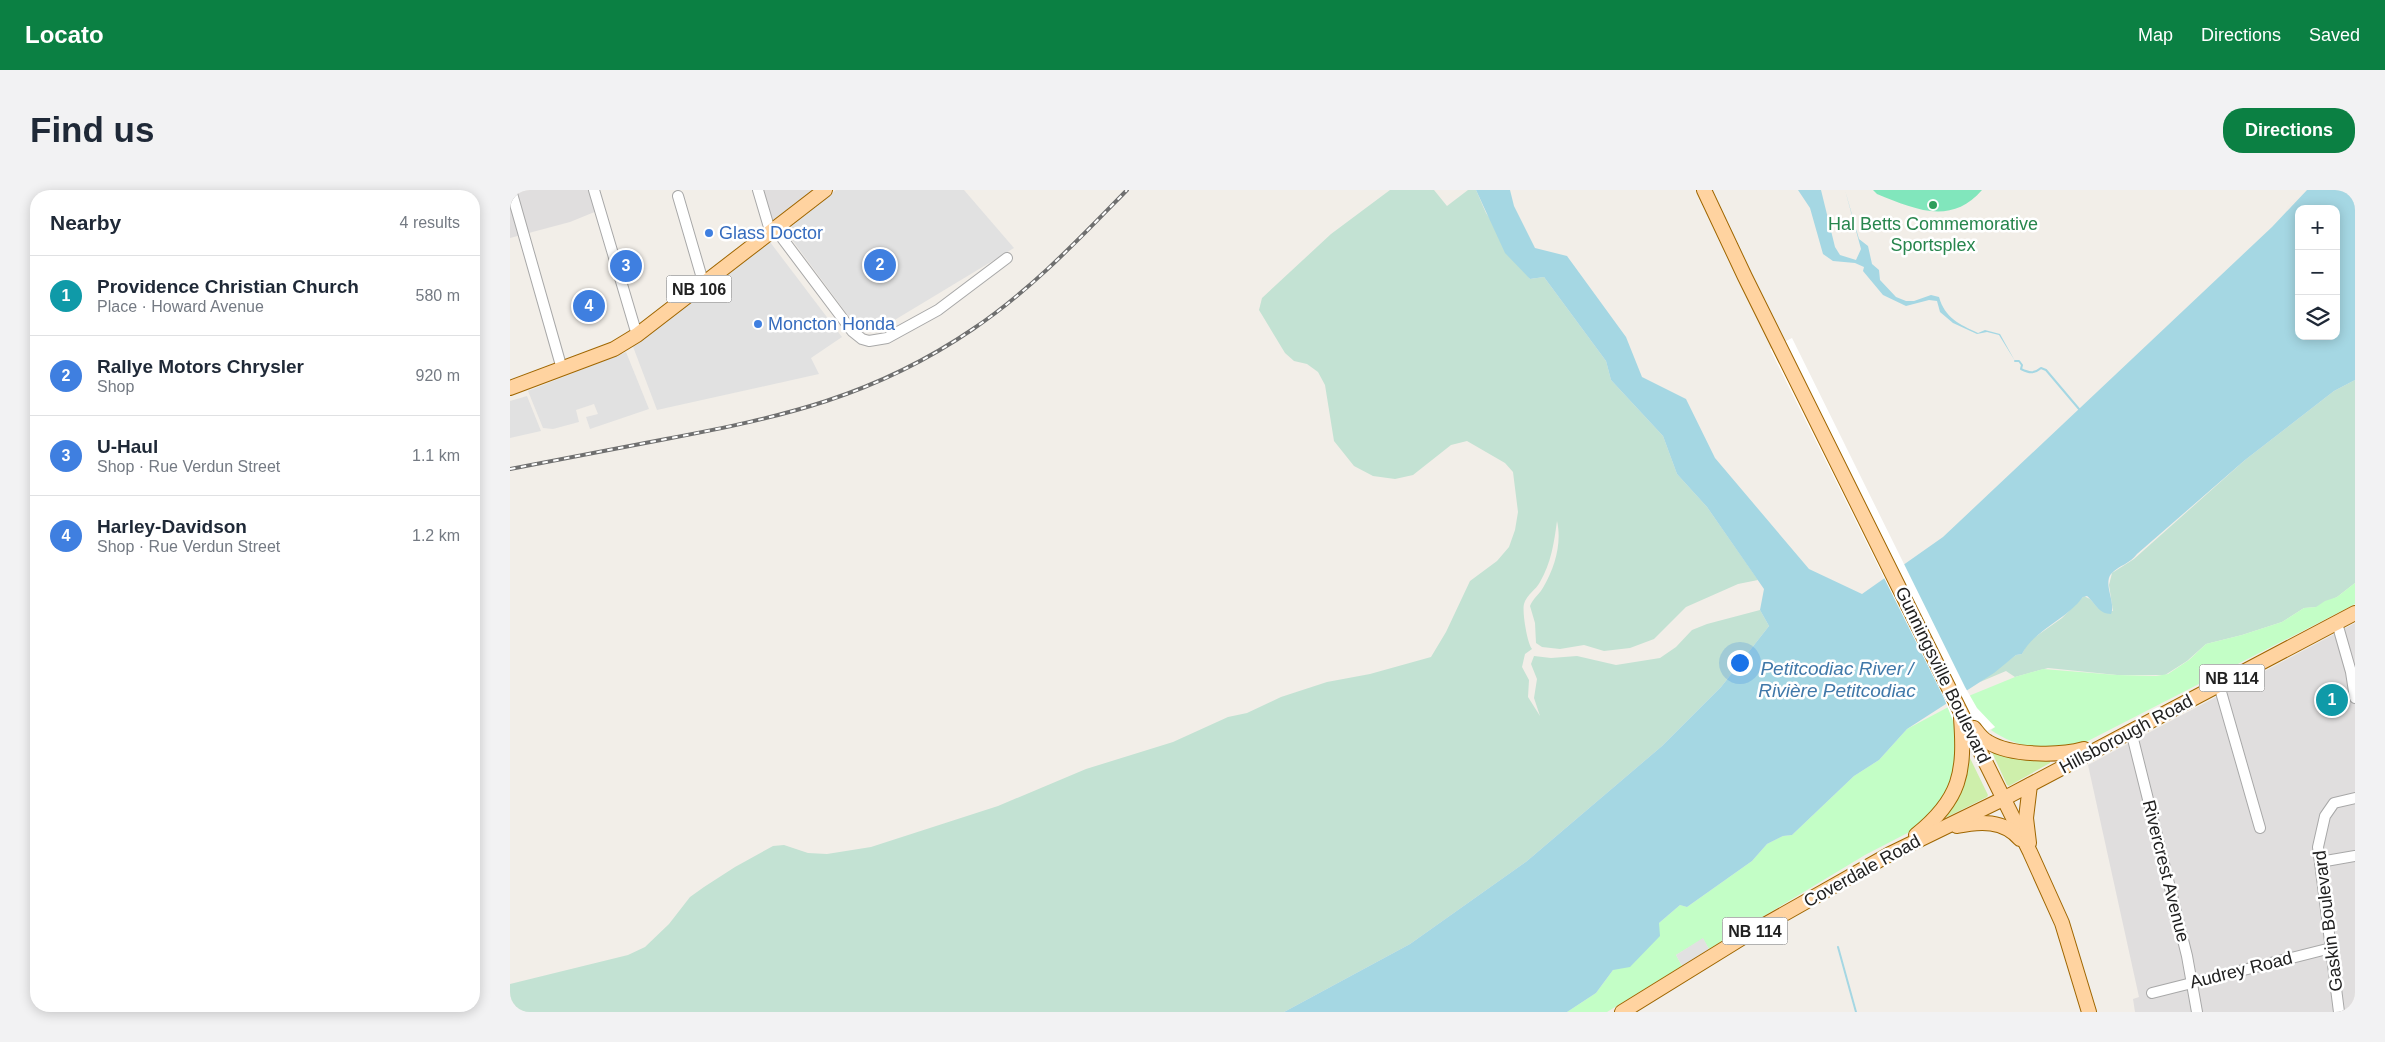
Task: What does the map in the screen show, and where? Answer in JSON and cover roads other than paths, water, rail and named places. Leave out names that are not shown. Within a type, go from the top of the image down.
[{"type":"main road","name":"NB 106","points":[[510,388],[614,349],[637,335],[825,190]]},
{"type":"main road","points":[[1700,190],[1721,228]]},
{"type":"main road","points":[[1704,190],[1721,228]]},
{"type":"main road","name":"Gunningsville Boulevard","points":[[1721,228],[1960,709],[1972,739],[2030,852],[2062,923],[2089,1012]]},
{"type":"main road","name":"Hillsborough Road","points":[[2003,799],[2355,613]]},
{"type":"main road","points":[[1900,848],[1936,818],[1950,800],[1960,777],[1972,739],[2050,754],[2072,753],[2108,743]]},
{"type":"main road","points":[[2030,785],[2026,818],[2030,852]]},
{"type":"main road","name":"Coverdale Road","points":[[1622,1012],[1780,916],[1900,848],[2003,799]]},
{"type":"main road","points":[[1943,828],[1974,823],[2005,826],[2015,834],[2030,852]]},
{"type":"street","points":[[511,190],[562,369]]},
{"type":"street","points":[[594,190],[637,335]]},
{"type":"street","points":[[758,190],[773,232],[852,331],[862,339],[869,341],[887,338],[938,310],[1007,258]]},
{"type":"street","points":[[678,196],[704,285]]},
{"type":"street","points":[[2337,623],[2351,672],[2355,698]]},
{"type":"street","points":[[2219,685],[2260,828]]},
{"type":"street","name":"Rivercrest Avenue","points":[[2131,731],[2197,1012]]},
{"type":"street","name":"Gaskin Boulevard","points":[[2339,1012],[2318,847],[2325,816],[2334,803],[2355,798]]},
{"type":"street","points":[[2320,862],[2355,856]]},
{"type":"street","name":"Audrey Road","points":[[2152,993],[2331,948]]},
{"type":"water","name":"Petitcodiac River / Rivière Petitcodiac","points":[[1476,190],[1510,190],[1514,206],[1535,248],[1567,256],[1626,337],[1642,377],[1686,399],[1715,458],[1809,569],[1862,594],[1943,537],[2272,227],[2307,190],[2355,190],[2355,380],[2334,391],[2245,460],[2131,560],[2114,571],[2108,583],[2112,604],[2111,614],[2100,610],[2087,596],[2083,597],[2068,612],[2034,638],[2022,654],[2016,655],[1994,673],[1907,729],[1879,760],[1854,776],[1792,835],[1783,836],[1767,844],[1752,861],[1687,907],[1680,905],[1659,923],[1660,936],[1630,967],[1613,970],[1596,993],[1567,1012],[1284,1012],[1410,944],[1527,861],[1662,746],[1721,687],[1769,626],[1760,610],[1764,589],[1707,507],[1677,474],[1663,436],[1611,380],[1606,361],[1544,277],[1530,279],[1505,253]]},
{"type":"water","points":[[1798,190],[1821,190],[1835,247],[1840,255],[1856,260],[1861,249],[1845,190],[1859,239],[1868,246],[1872,264],[1879,270],[1880,280],[1896,297],[1906,301],[1914,301],[1931,295],[1939,297],[1945,310],[1954,320],[1978,333],[1985,330],[2000,334],[2015,361],[1999,335],[1987,332],[1977,334],[1953,323],[1940,312],[1937,301],[1929,300],[1906,306],[1883,295],[1863,271],[1864,267],[1855,263],[1833,261],[1823,254],[1810,208]]},
{"type":"waterway","points":[[2015,361],[2019,361],[2022,365],[2021,369],[2027,371],[2034,372],[2041,368],[2046,370],[2079,409]]},
{"type":"waterway","points":[[1838,947],[1856,1012]]},
{"type":"railway","points":[[510,469],[749,422],[826,401],[863,388],[899,372],[973,329],[1015,298],[1054,263],[1127,190]]},
{"type":"place","name":"Hal Betts Commemorative Sportsplex","points":[[1933,205]]},
{"type":"place","name":"Glass Doctor","points":[[709,233]]},
{"type":"place","name":"Rallye Motors Chrysler","points":[[880,265]]},
{"type":"place","name":"U-Haul","points":[[626,266]]},
{"type":"place","name":"Harley-Davidson","points":[[589,306]]},
{"type":"place","name":"Moncton Honda","points":[[758,324]]},
{"type":"place","name":"Providence Christian Church","points":[[2332,700]]}]
